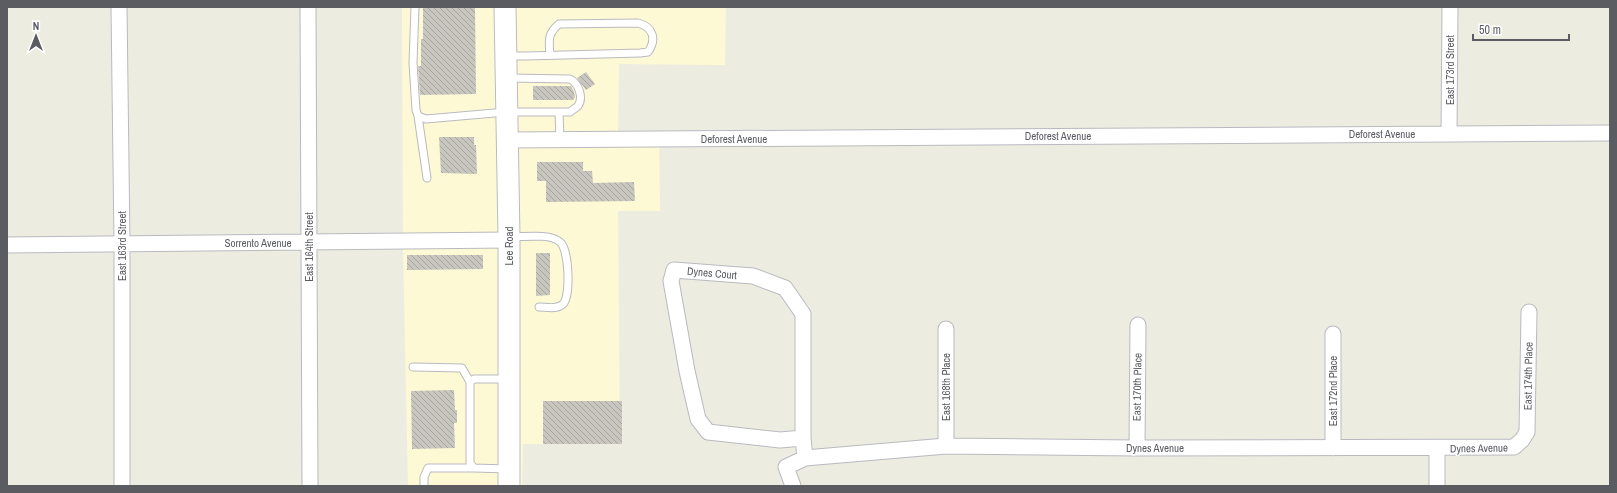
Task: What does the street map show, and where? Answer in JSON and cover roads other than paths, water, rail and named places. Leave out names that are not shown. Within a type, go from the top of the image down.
[{"type":"main road","name":"Lee Road","points":[[505,7],[509,238],[509,477]]},
{"type":"street","name":"East 163rd Street","points":[[119,7],[122,244],[122,486]]},
{"type":"street","name":"East 164th Street","points":[[308,7],[310,486]]},
{"type":"street","name":"East 173rd Street","points":[[1449,134],[1450,7]]},
{"type":"street","name":"Deforest Avenue","points":[[507,140],[1610,133]]},
{"type":"street","name":"Sorrento Avenue","points":[[7,245],[309,243],[509,238]]},
{"type":"street","name":"Dynes Court","points":[[803,438],[780,440],[708,432],[698,419],[687,371],[671,281],[674,270],[753,276],[785,288],[802,314],[803,438],[805,458]]},
{"type":"street","name":"East 174th Place","points":[[1522,440],[1527,432],[1529,312]]},
{"type":"street","name":"East 170th Place","points":[[1137,448],[1138,325]]},
{"type":"street","name":"East 168th Place","points":[[946,329],[946,446]]},
{"type":"street","name":"East 172nd Place","points":[[1332,448],[1333,334]]},
{"type":"street","name":"Dynes Avenue","points":[[793,486],[786,467],[805,458],[946,446],[1137,448],[1437,448],[1514,447],[1522,440]]},
{"type":"street","points":[[1437,448],[1437,486]]},
{"type":"lane","points":[[415,7],[413,62],[416,110],[427,178]]},
{"type":"lane","points":[[506,56],[640,53],[648,52],[652,46],[653,38],[651,30],[647,25],[638,23],[559,24],[552,30],[549,36],[550,55]]},
{"type":"lane","points":[[418,116],[426,119],[506,112],[570,112],[579,105],[580,98],[575,82],[570,79],[506,78]]},
{"type":"lane","points":[[559,112],[560,140]]},
{"type":"lane","points":[[509,238],[545,237],[560,242],[565,248],[567,258],[567,294],[564,303],[558,307],[539,308]]},
{"type":"lane","points":[[413,367],[462,368],[470,382],[470,463],[474,468]]},
{"type":"lane","points":[[470,382],[474,379],[509,379]]},
{"type":"lane","points":[[424,486],[424,477],[428,468],[474,468],[509,477]]}]
